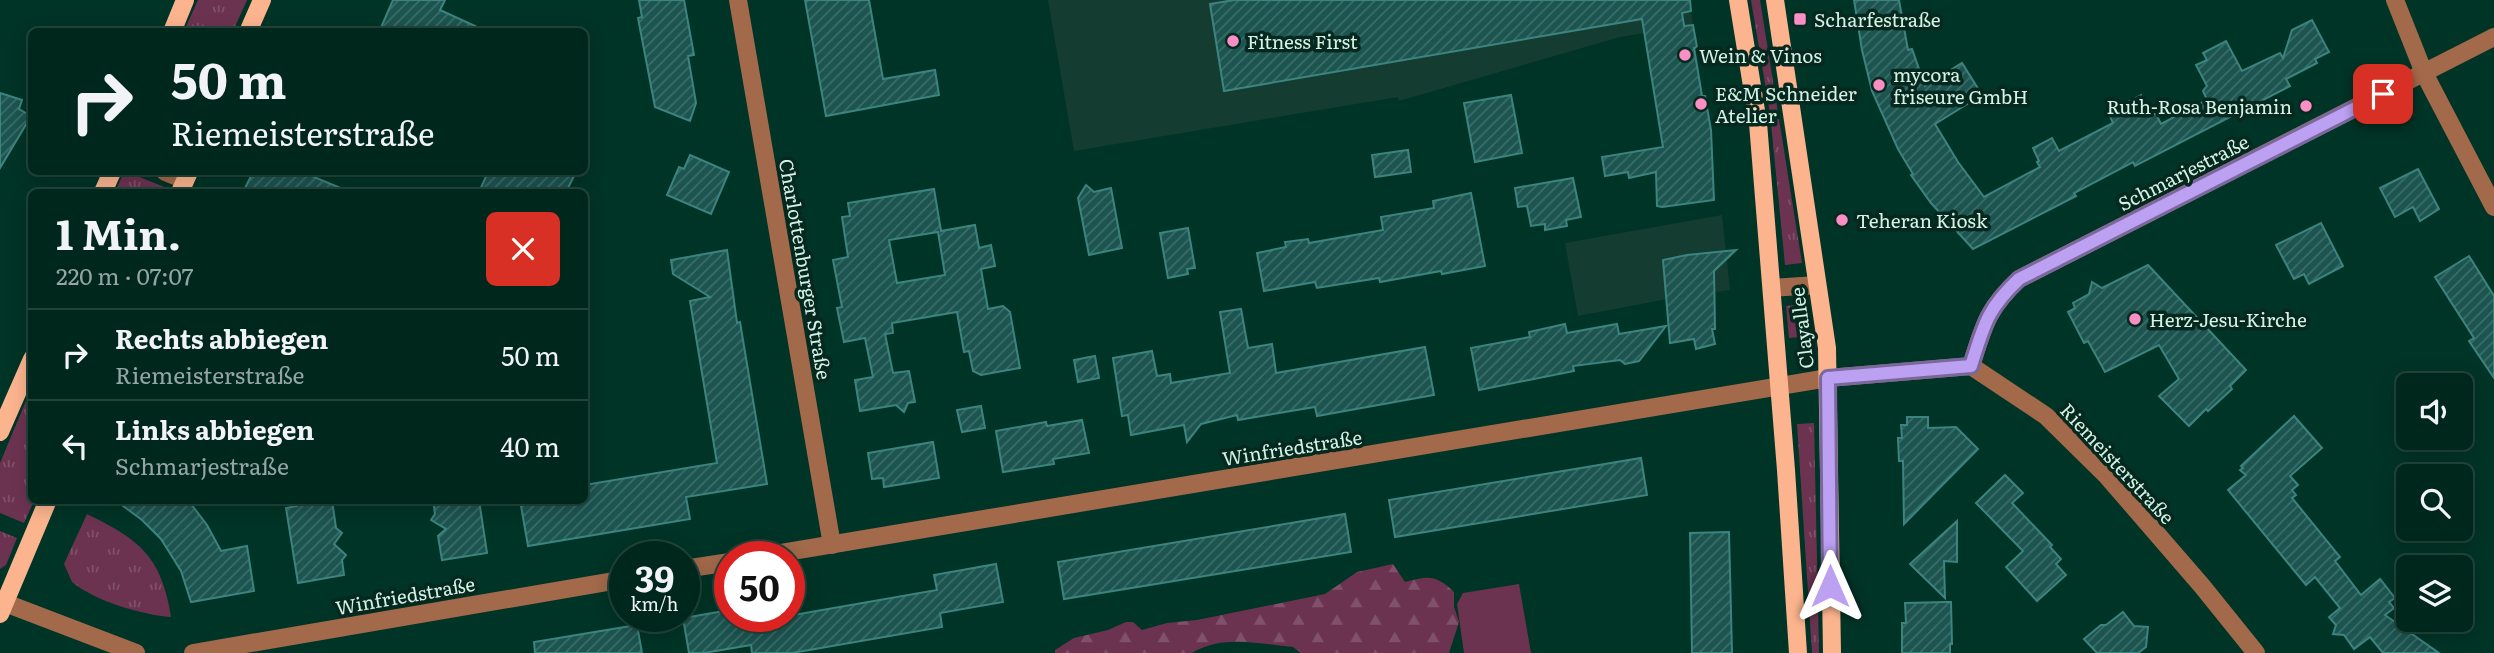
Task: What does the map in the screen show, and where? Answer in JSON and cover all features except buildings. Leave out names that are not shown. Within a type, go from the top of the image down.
[{"type":"main road","points":[[174,28],[185,0]]},
{"type":"main road","points":[[250,28],[262,0]]},
{"type":"main road","name":"Clayallee","points":[[1738,0],[1758,123],[1798,653]]},
{"type":"main road","name":"Clayallee","points":[[1775,0],[1828,378],[1832,653]]},
{"type":"main road","points":[[0,432],[28,368]]},
{"type":"main road","points":[[1,606],[46,504]]},
{"type":"street","name":"Charlottenburger Straße","points":[[738,0],[832,545]]},
{"type":"street","points":[[2395,0],[2424,74],[2494,207]]},
{"type":"street","name":"Schmarjestraße","points":[[1971,366],[1986,318],[2001,296],[2019,279],[2494,37]]},
{"type":"street","points":[[1772,288],[1817,285]]},
{"type":"street","points":[[1828,378],[1971,366]]},
{"type":"street","name":"Riemeisterstraße","points":[[1971,366],[2046,416],[2106,475],[2256,653]]},
{"type":"street","name":"Winfriedstraße","points":[[805,549],[1828,378]]},
{"type":"street","name":"Winfriedstraße","points":[[193,653],[609,582]]},
{"type":"street","points":[[1,606],[136,653]]},
{"type":"shaded area","points":[[1048,0],[1689,0],[1693,25],[1620,37],[1399,101],[1398,97],[1074,151]]},
{"type":"shaded area","points":[[1722,215],[1730,290],[1578,316],[1565,243]]},
{"type":"green space","points":[[198,0],[247,0],[234,28],[185,28]]},
{"type":"green space","points":[[1751,0],[1760,0],[1802,263],[1785,265],[1770,113]]},
{"type":"green space","points":[[123,175],[134,175],[167,188],[166,189],[116,189]]},
{"type":"green space","points":[[1807,304],[1809,336],[1789,338],[1786,306]]},
{"type":"green space","points":[[28,396],[28,504],[33,504],[24,523],[0,513],[0,463]]},
{"type":"green space","points":[[1814,423],[1819,653],[1812,653],[1797,424]]},
{"type":"green space","points":[[87,514],[121,532],[145,552],[161,579],[171,617],[119,606],[72,582],[64,564]]},
{"type":"green space","points":[[0,531],[17,538],[6,565],[0,569]]},
{"type":"green space","points":[[1393,564],[1405,582],[1420,578],[1436,579],[1454,592],[1454,607],[1459,622],[1449,653],[1301,653],[1293,647],[1228,642],[1204,647],[1192,653],[1055,653],[1055,650],[1074,638],[1108,630],[1126,622],[1133,622],[1142,630],[1325,594],[1357,572]]},
{"type":"green space","points":[[1519,584],[1531,653],[1464,653],[1457,604],[1463,593]]},
{"type":"place","name":"Scharfestraße","points":[[1800,19]]},
{"type":"place","name":"Fitness First","points":[[1233,41]]},
{"type":"place","name":"Wein & Vinos","points":[[1685,55]]},
{"type":"place","name":"mycora friseure GmbH","points":[[1879,85]]},
{"type":"place","name":"E&M Schneider Atelier","points":[[1701,104]]},
{"type":"place","name":"Ruth-Rosa Benjamin","points":[[2306,106]]},
{"type":"place","name":"Teheran Kiosk","points":[[1842,220]]},
{"type":"place","name":"Herz-Jesu-Kirche","points":[[2135,319]]},
{"type":"route","points":[[1830,586],[1828,378],[1971,366],[1986,318],[2001,296],[2019,279],[2383,94]]}]
